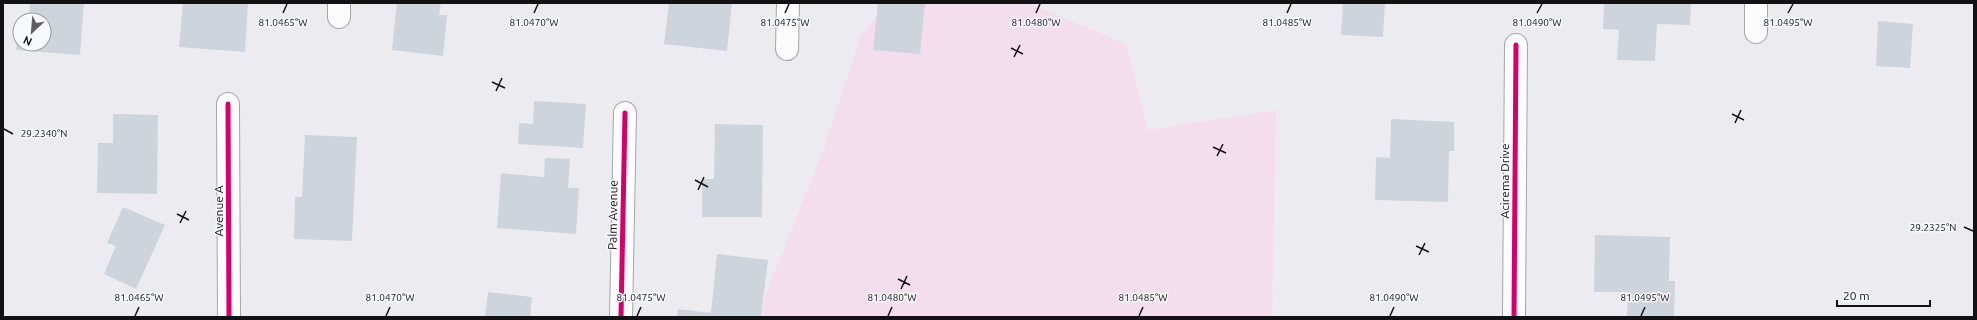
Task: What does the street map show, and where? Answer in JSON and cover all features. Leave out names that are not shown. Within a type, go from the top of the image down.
[{"type":"street","points":[[788,3],[788,49]]},
{"type":"street","points":[[1756,3],[1756,32]]},
{"type":"street","name":"Acirema Drive","points":[[1514,317],[1516,45]]},
{"type":"street","name":"Avenue A","points":[[228,104],[229,317]]},
{"type":"street","name":"Palm Avenue","points":[[621,317],[625,113]]},
{"type":"shaded area","points":[[889,3],[1028,3],[1126,44],[1148,130],[1276,110],[1272,317],[762,317],[765,296],[824,148],[861,35]]},
{"type":"building","points":[[30,3],[84,3],[80,55],[42,52],[52,52],[52,12],[29,12]]},
{"type":"building","points":[[183,3],[248,3],[245,52],[179,47]]},
{"type":"building","points":[[397,3],[441,3],[439,15],[447,15],[443,56],[392,50]]},
{"type":"building","points":[[669,3],[732,3],[727,51],[664,44]]},
{"type":"building","points":[[878,3],[925,3],[920,54],[873,50]]},
{"type":"building","points":[[1343,3],[1385,3],[1383,37],[1341,35]]},
{"type":"building","points":[[1604,3],[1691,3],[1690,25],[1657,24],[1655,61],[1617,60],[1619,30],[1603,29]]},
{"type":"building","points":[[1878,21],[1913,24],[1910,68],[1876,66]]},
{"type":"building","points":[[534,101],[586,104],[583,148],[518,144],[519,123],[533,124]]},
{"type":"building","points":[[113,114],[158,115],[157,194],[97,193],[98,143],[113,143]]},
{"type":"building","points":[[1391,119],[1454,122],[1454,151],[1449,151],[1448,202],[1375,200],[1376,157],[1390,158]]},
{"type":"building","points":[[715,124],[763,125],[762,217],[702,217],[702,179],[714,179]]},
{"type":"building","points":[[305,135],[357,137],[352,241],[294,239],[295,197],[302,197]]},
{"type":"building","points":[[545,158],[570,159],[568,188],[579,188],[576,234],[497,228],[501,173],[544,177]]},
{"type":"building","points":[[123,207],[165,225],[136,289],[104,274],[116,246],[107,243]]},
{"type":"building","points":[[1595,235],[1670,237],[1669,281],[1675,281],[1674,317],[1627,317],[1628,292],[1594,292]]},
{"type":"building","points":[[717,254],[768,260],[761,317],[677,317],[678,309],[711,313]]},
{"type":"building","points":[[488,292],[532,297],[530,317],[485,317]]},
{"type":"cycle path","points":[[1514,317],[1516,45]]},
{"type":"cycle path","points":[[228,104],[229,317]]},
{"type":"cycle path","points":[[621,317],[625,113]]}]
